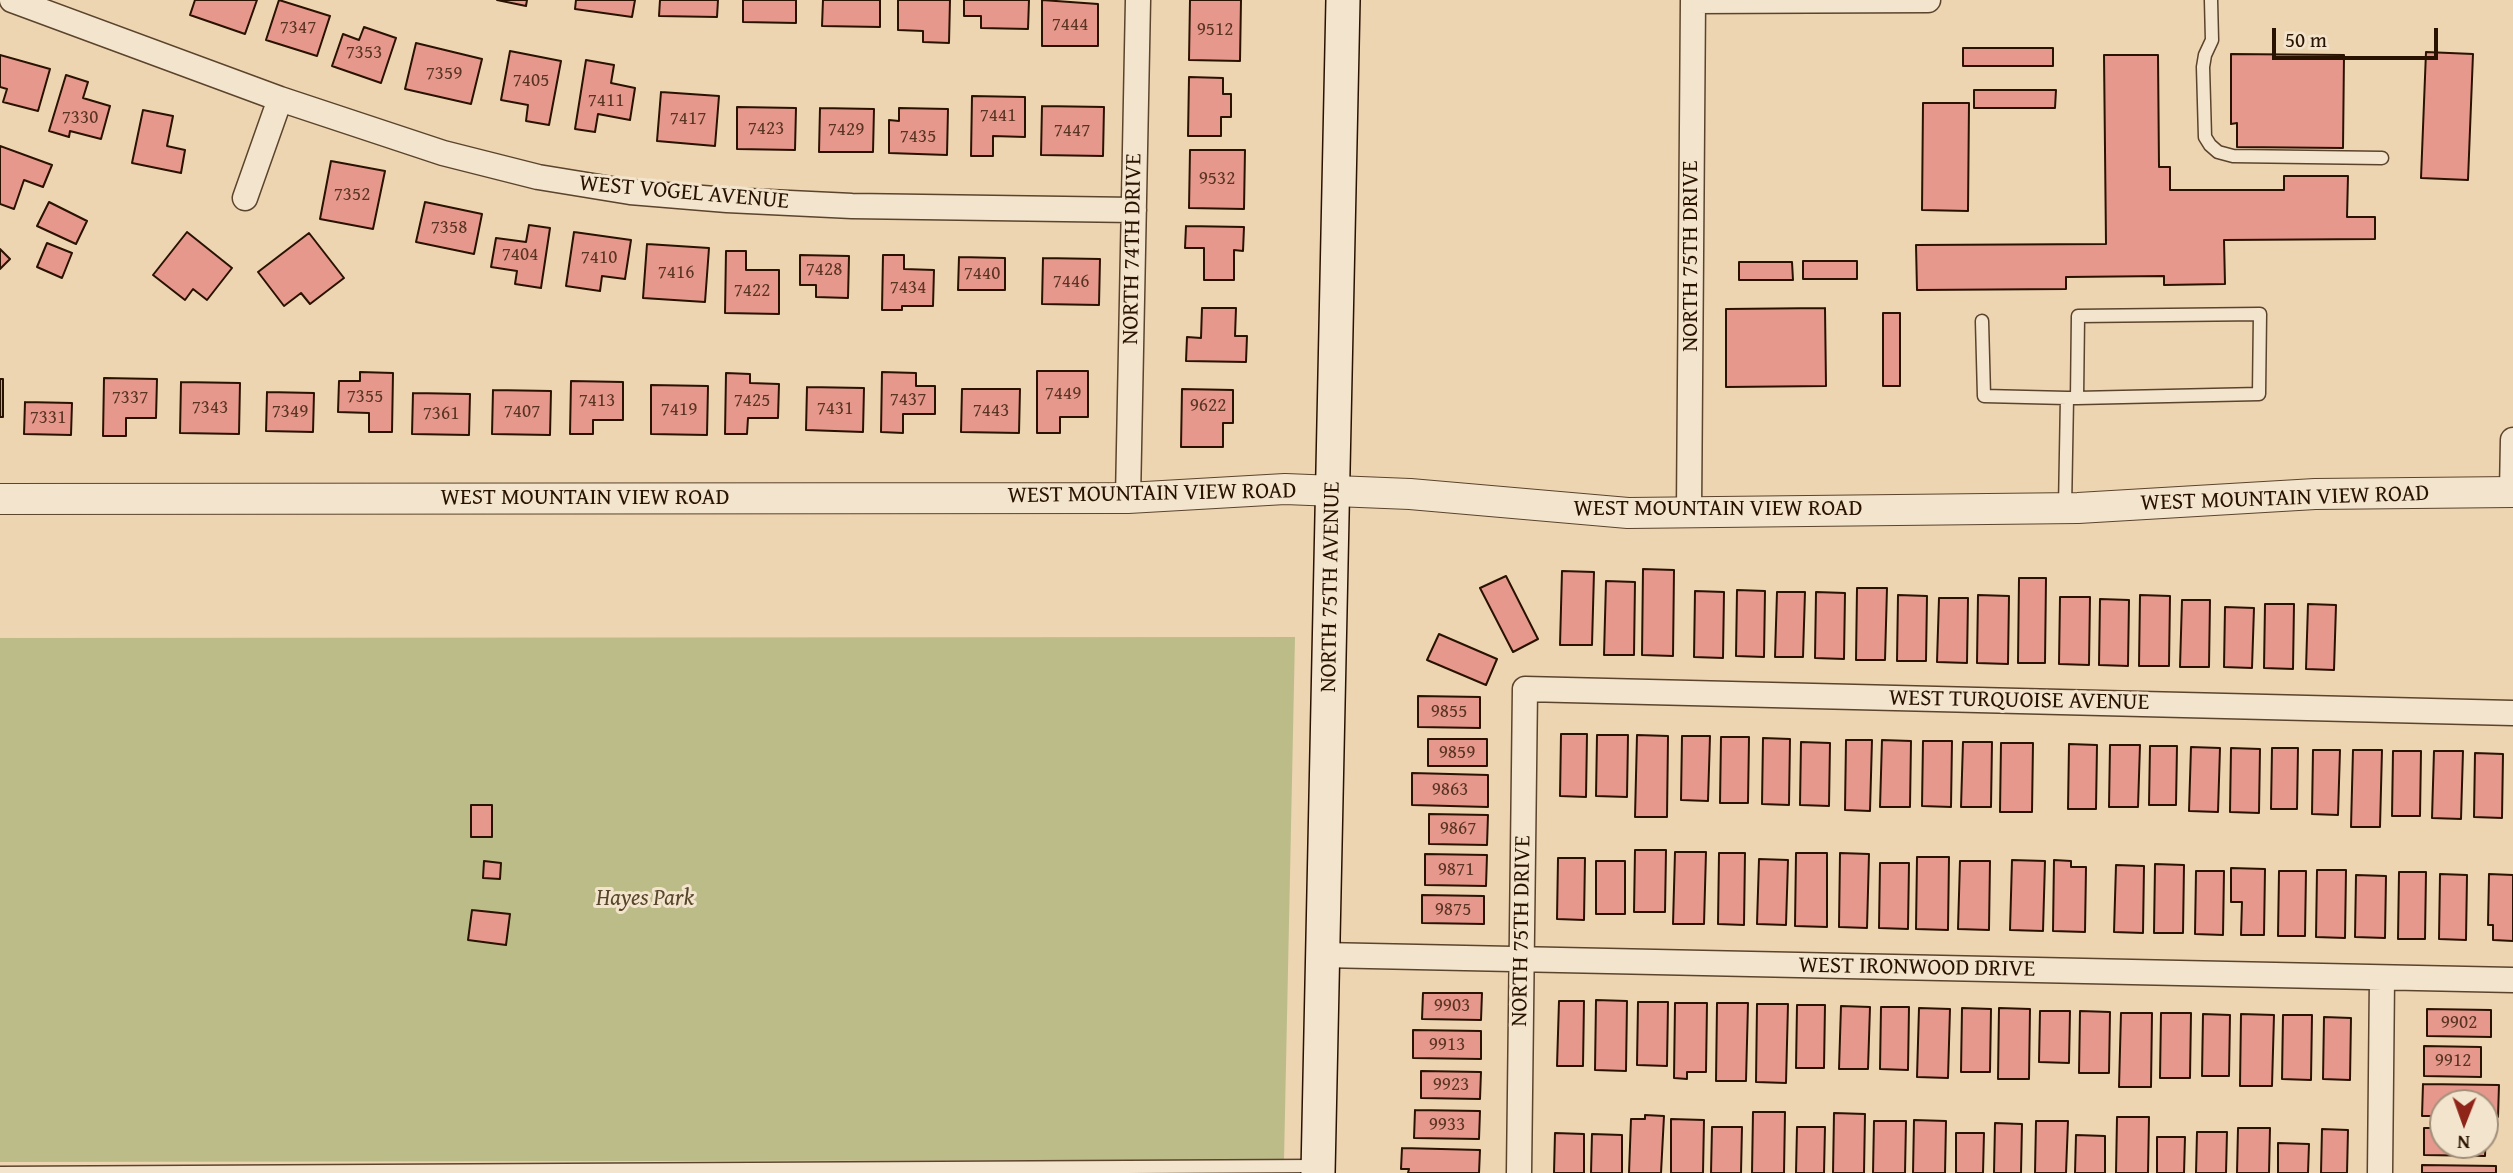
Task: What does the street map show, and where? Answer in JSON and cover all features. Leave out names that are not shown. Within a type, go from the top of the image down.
[{"type":"main road","name":"NORTH 75TH AVENUE","points":[[1319,1169],[1343,0]]},
{"type":"street","name":"WEST VOGEL AVENUE","points":[[12,0],[280,99],[443,153],[538,177],[629,192],[727,200],[1134,210]]},
{"type":"street","name":"NORTH 74TH DRIVE","points":[[1128,498],[1138,0]]},
{"type":"street","points":[[1693,1],[1928,0]]},
{"type":"street","name":"NORTH 75TH DRIVE","points":[[1689,511],[1693,1]]},
{"type":"street","points":[[245,198],[280,99]]},
{"type":"street","points":[[2512,492],[2513,440]]},
{"type":"street","name":"WEST MOUNTAIN VIEW ROAD","points":[[0,499],[1128,498],[1285,489],[1410,494],[1628,513],[2065,508],[2315,494],[2512,492]]},
{"type":"street","name":"NORTH 75TH DRIVE","points":[[1519,1173],[1525,689]]},
{"type":"street","name":"WEST TURQUOISE AVENUE","points":[[1525,689],[2513,713]]},
{"type":"street","name":"WEST IRONWOOD DRIVE","points":[[1322,955],[2513,980]]},
{"type":"street","points":[[2380,1173],[2382,978]]},
{"type":"lane","points":[[2211,0],[2212,40],[2203,67],[2205,137],[2210,145],[2218,152],[2233,156],[2382,158]]},
{"type":"lane","points":[[1982,321],[1984,396],[2072,398],[2259,394],[2260,314],[2078,316],[2072,398],[2065,508]]},
{"type":"lane","points":[[0,1172],[1319,1169]]},
{"type":"green space","name":"Hayes Park","points":[[1295,637],[1284,1160],[0,1162],[0,638]]},
{"type":"building","points":[[195,0],[257,0],[245,34],[190,15]]},
{"type":"building","points":[[279,0],[330,16],[317,56],[266,40]]},
{"type":"building","points":[[497,0],[527,0],[526,6]]},
{"type":"building","points":[[576,0],[635,0],[632,17],[575,9]]},
{"type":"building","points":[[660,0],[718,0],[717,17],[659,16]]},
{"type":"building","points":[[743,0],[796,0],[796,23],[743,22]]},
{"type":"building","points":[[823,0],[880,0],[880,27],[822,26]]},
{"type":"building","points":[[898,0],[950,0],[949,43],[923,42],[923,31],[898,30]]},
{"type":"building","points":[[964,0],[1029,0],[1028,29],[981,28],[981,16],[964,16]]},
{"type":"building","points":[[1042,0],[1098,4],[1098,46],[1042,46]]},
{"type":"building","points":[[1190,0],[1241,0],[1240,61],[1189,60]]},
{"type":"building","points":[[364,27],[396,38],[381,83],[332,66],[343,34],[359,40]]},
{"type":"building","points":[[416,43],[482,59],[471,104],[405,89]]},
{"type":"building","points":[[1963,48],[2053,48],[2053,66],[1963,66]]},
{"type":"building","points":[[510,51],[561,61],[549,125],[526,121],[528,105],[501,100]]},
{"type":"building","points":[[2426,52],[2473,54],[2468,180],[2421,178]]},
{"type":"building","points":[[2231,54],[2344,55],[2343,148],[2237,147],[2237,123],[2231,124]]},
{"type":"building","points":[[0,55],[50,69],[38,111],[3,102],[7,89],[0,87]]},
{"type":"building","points":[[2104,55],[2158,55],[2159,167],[2170,167],[2170,190],[2284,190],[2284,176],[2348,176],[2347,217],[2375,217],[2375,239],[2224,240],[2225,284],[2164,285],[2164,276],[2066,277],[2066,289],[1917,290],[1916,245],[2106,244]]},
{"type":"building","points":[[586,60],[614,65],[611,83],[635,88],[630,120],[598,114],[595,132],[575,129]]},
{"type":"building","points":[[66,75],[88,82],[83,98],[110,106],[101,139],[70,131],[69,137],[49,131]]},
{"type":"building","points":[[1189,77],[1223,78],[1223,94],[1231,94],[1231,117],[1221,117],[1221,136],[1188,136]]},
{"type":"building","points":[[1974,90],[2056,90],[2055,108],[1974,108]]},
{"type":"building","points":[[661,92],[719,96],[715,146],[657,141]]},
{"type":"building","points":[[972,96],[1025,97],[1025,137],[993,136],[993,156],[971,156]]},
{"type":"building","points":[[1923,103],[1969,103],[1968,211],[1922,210]]},
{"type":"building","points":[[1042,106],[1104,107],[1103,156],[1041,155]]},
{"type":"building","points":[[737,107],[796,108],[795,150],[737,149]]},
{"type":"building","points":[[820,108],[874,109],[873,152],[819,152]]},
{"type":"building","points":[[899,108],[948,109],[947,155],[889,153],[889,120],[899,121]]},
{"type":"building","points":[[143,110],[173,116],[167,146],[185,150],[181,173],[132,163]]},
{"type":"building","points":[[0,146],[52,165],[43,187],[24,180],[14,209],[0,204]]},
{"type":"building","points":[[1190,150],[1245,150],[1244,209],[1189,208]]},
{"type":"building","points":[[331,161],[385,171],[373,229],[320,219]]},
{"type":"building","points":[[49,202],[87,221],[76,244],[37,226]]},
{"type":"building","points":[[425,202],[482,214],[474,254],[416,242]]},
{"type":"building","points":[[529,225],[550,228],[541,288],[515,284],[517,271],[491,267],[496,238],[526,242]]},
{"type":"building","points":[[1186,226],[1244,227],[1243,251],[1234,250],[1234,280],[1204,280],[1204,248],[1185,248]]},
{"type":"building","points":[[187,232],[232,268],[207,300],[193,289],[185,300],[153,275]]},
{"type":"building","points":[[574,232],[631,240],[625,279],[602,276],[600,291],[566,286]]},
{"type":"building","points":[[309,233],[344,278],[310,304],[301,293],[284,306],[258,272]]},
{"type":"building","points":[[47,243],[72,253],[62,278],[37,267]]},
{"type":"building","points":[[647,244],[709,248],[705,302],[643,298]]},
{"type":"building","points":[[0,249],[10,259],[0,269]]},
{"type":"building","points":[[726,251],[746,251],[746,270],[779,270],[779,314],[725,313]]},
{"type":"building","points":[[800,255],[849,256],[848,298],[816,297],[816,285],[800,285]]},
{"type":"building","points":[[883,255],[904,255],[904,269],[934,270],[933,306],[902,306],[902,310],[882,310]]},
{"type":"building","points":[[959,257],[1005,258],[1005,290],[958,290]]},
{"type":"building","points":[[1043,258],[1100,259],[1099,305],[1042,304]]},
{"type":"building","points":[[1803,261],[1857,261],[1857,279],[1803,279]]},
{"type":"building","points":[[1739,262],[1792,262],[1793,280],[1739,280]]},
{"type":"building","points":[[1202,308],[1236,308],[1235,336],[1247,336],[1246,362],[1186,361],[1187,337],[1201,338]]},
{"type":"building","points":[[1825,308],[1826,386],[1726,387],[1726,309]]},
{"type":"building","points":[[1883,313],[1900,313],[1900,386],[1883,386]]},
{"type":"building","points":[[1037,371],[1088,371],[1088,417],[1060,417],[1060,433],[1037,433]]},
{"type":"building","points":[[360,372],[393,373],[392,432],[369,432],[369,413],[338,412],[339,381],[360,381]]},
{"type":"building","points":[[882,372],[916,373],[916,386],[935,386],[935,414],[903,414],[903,433],[881,432]]},
{"type":"building","points":[[726,373],[750,374],[750,383],[779,384],[778,418],[748,418],[747,434],[725,434]]},
{"type":"building","points":[[104,378],[157,379],[156,418],[126,418],[126,436],[103,436]]},
{"type":"building","points":[[0,379],[3,379],[3,417],[0,417]]},
{"type":"building","points":[[571,381],[623,382],[623,420],[593,420],[593,434],[570,434]]},
{"type":"building","points":[[181,382],[240,383],[239,434],[180,433]]},
{"type":"building","points":[[651,385],[708,386],[707,435],[651,434]]},
{"type":"building","points":[[807,387],[864,388],[863,432],[806,430]]},
{"type":"building","points":[[962,389],[1020,389],[1019,433],[961,432]]},
{"type":"building","points":[[1182,389],[1233,390],[1233,423],[1223,423],[1223,447],[1181,447]]},
{"type":"building","points":[[493,390],[551,391],[550,435],[492,434]]},
{"type":"building","points":[[267,392],[314,393],[313,432],[266,431]]},
{"type":"building","points":[[413,393],[470,394],[469,435],[412,434]]},
{"type":"building","points":[[25,402],[72,403],[71,435],[24,434]]},
{"type":"building","points":[[1643,569],[1674,570],[1673,656],[1642,655]]},
{"type":"building","points":[[1562,571],[1594,572],[1592,645],[1560,645]]},
{"type":"building","points":[[1506,576],[1538,639],[1513,652],[1480,588]]},
{"type":"building","points":[[2019,578],[2046,578],[2045,663],[2018,663]]},
{"type":"building","points":[[1606,581],[1635,582],[1634,655],[1604,655]]},
{"type":"building","points":[[1857,588],[1887,588],[1885,660],[1856,660]]},
{"type":"building","points":[[1737,590],[1765,591],[1764,657],[1736,656]]},
{"type":"building","points":[[1695,591],[1724,592],[1723,658],[1694,657]]},
{"type":"building","points":[[1777,592],[1805,592],[1803,657],[1775,657]]},
{"type":"building","points":[[1816,592],[1845,593],[1844,659],[1815,658]]},
{"type":"building","points":[[1898,595],[1927,596],[1926,661],[1897,661]]},
{"type":"building","points":[[1978,595],[2009,596],[2008,664],[1977,663]]},
{"type":"building","points":[[2140,595],[2170,596],[2169,666],[2139,666]]},
{"type":"building","points":[[2060,597],[2090,597],[2089,665],[2059,664]]},
{"type":"building","points":[[1939,598],[1968,598],[1967,663],[1937,662]]},
{"type":"building","points":[[2100,599],[2129,600],[2128,666],[2099,665]]},
{"type":"building","points":[[2182,600],[2210,600],[2209,667],[2180,667]]},
{"type":"building","points":[[2265,604],[2294,604],[2293,669],[2264,668]]},
{"type":"building","points":[[2308,604],[2336,605],[2334,670],[2306,669]]},
{"type":"building","points":[[2225,607],[2254,608],[2252,668],[2224,667]]},
{"type":"building","points":[[1439,634],[1497,659],[1486,685],[1427,660]]},
{"type":"building","points":[[1418,696],[1480,697],[1480,728],[1418,727]]},
{"type":"building","points":[[1561,734],[1587,734],[1586,797],[1560,796]]},
{"type":"building","points":[[1597,735],[1628,735],[1627,797],[1596,796]]},
{"type":"building","points":[[1637,735],[1668,736],[1667,817],[1635,817]]},
{"type":"building","points":[[1682,736],[1710,736],[1708,801],[1681,800]]},
{"type":"building","points":[[1721,737],[1749,737],[1748,803],[1720,803]]},
{"type":"building","points":[[1763,738],[1790,739],[1789,805],[1762,804]]},
{"type":"building","points":[[1428,739],[1487,739],[1487,766],[1428,766]]},
{"type":"building","points":[[1846,740],[1872,740],[1870,811],[1845,810]]},
{"type":"building","points":[[1882,740],[1911,741],[1910,807],[1880,807]]},
{"type":"building","points":[[1923,741],[1952,741],[1951,807],[1922,806]]},
{"type":"building","points":[[1801,742],[1830,743],[1829,806],[1800,805]]},
{"type":"building","points":[[1963,742],[1992,742],[1991,807],[1961,807]]},
{"type":"building","points":[[2001,743],[2033,743],[2032,812],[2000,812]]},
{"type":"building","points":[[2069,744],[2097,745],[2096,809],[2068,809]]},
{"type":"building","points":[[2110,745],[2140,745],[2138,807],[2109,807]]},
{"type":"building","points":[[2150,746],[2177,746],[2176,805],[2149,805]]},
{"type":"building","points":[[2191,747],[2220,748],[2218,812],[2189,811]]},
{"type":"building","points":[[2231,748],[2260,749],[2259,813],[2230,812]]},
{"type":"building","points":[[2272,748],[2298,748],[2297,809],[2271,809]]},
{"type":"building","points":[[2313,750],[2340,750],[2338,815],[2312,814]]},
{"type":"building","points":[[2353,750],[2382,750],[2380,827],[2351,827]]},
{"type":"building","points":[[2393,751],[2421,751],[2420,816],[2392,816]]},
{"type":"building","points":[[2434,751],[2463,751],[2461,819],[2432,818]]},
{"type":"building","points":[[2475,753],[2503,754],[2502,818],[2474,817]]},
{"type":"building","points":[[1412,773],[1488,775],[1488,807],[1412,805]]},
{"type":"building","points":[[471,805],[492,805],[492,837],[471,837]]},
{"type":"building","points":[[1429,814],[1488,815],[1487,845],[1429,844]]},
{"type":"building","points":[[1635,850],[1666,850],[1665,912],[1634,912]]},
{"type":"building","points":[[1675,852],[1706,852],[1704,924],[1673,924]]},
{"type":"building","points":[[1719,853],[1745,853],[1744,925],[1718,924]]},
{"type":"building","points":[[1796,853],[1827,853],[1827,927],[1795,926]]},
{"type":"building","points":[[1840,853],[1869,854],[1867,928],[1839,927]]},
{"type":"building","points":[[1425,854],[1487,855],[1486,886],[1425,885]]},
{"type":"building","points":[[1917,857],[1949,857],[1948,930],[1916,929]]},
{"type":"building","points":[[1558,858],[1585,858],[1584,920],[1557,919]]},
{"type":"building","points":[[1759,859],[1788,860],[1786,925],[1757,924]]},
{"type":"building","points":[[2012,860],[2045,861],[2043,931],[2010,930]]},
{"type":"building","points":[[2054,860],[2071,861],[2071,867],[2086,867],[2085,932],[2053,931]]},
{"type":"building","points":[[484,861],[501,863],[500,879],[483,878]]},
{"type":"building","points":[[1596,861],[1625,861],[1625,914],[1596,914]]},
{"type":"building","points":[[1960,861],[1990,861],[1989,930],[1958,929]]},
{"type":"building","points":[[1880,863],[1909,863],[1908,929],[1879,928]]},
{"type":"building","points":[[2155,864],[2184,865],[2183,933],[2154,933]]},
{"type":"building","points":[[2116,865],[2144,866],[2143,933],[2114,932]]},
{"type":"building","points":[[2231,868],[2265,869],[2264,935],[2241,935],[2242,902],[2231,902]]},
{"type":"building","points":[[2317,870],[2346,870],[2345,938],[2316,937]]},
{"type":"building","points":[[2196,871],[2224,871],[2223,935],[2195,934]]},
{"type":"building","points":[[2279,871],[2306,871],[2305,936],[2278,936]]},
{"type":"building","points":[[2399,872],[2426,872],[2425,939],[2398,939]]},
{"type":"building","points":[[2440,874],[2467,875],[2466,940],[2439,939]]},
{"type":"building","points":[[2489,874],[2513,875],[2513,941],[2493,940],[2493,925],[2488,925]]},
{"type":"building","points":[[2356,875],[2386,876],[2385,938],[2355,937]]},
{"type":"building","points":[[1422,895],[1484,896],[1484,924],[1422,923]]},
{"type":"building","points":[[472,910],[510,914],[506,945],[468,940]]},
{"type":"building","points":[[1423,993],[1482,993],[1481,1020],[1422,1019]]},
{"type":"building","points":[[1596,1000],[1627,1001],[1626,1071],[1595,1070]]},
{"type":"building","points":[[1559,1001],[1584,1001],[1583,1066],[1557,1066]]},
{"type":"building","points":[[1638,1002],[1668,1002],[1667,1066],[1637,1065]]},
{"type":"building","points":[[1675,1003],[1707,1003],[1706,1072],[1687,1072],[1687,1079],[1674,1078]]},
{"type":"building","points":[[1717,1003],[1748,1003],[1746,1081],[1716,1081]]},
{"type":"building","points":[[1757,1004],[1788,1004],[1786,1083],[1756,1082]]},
{"type":"building","points":[[1797,1005],[1825,1005],[1824,1068],[1796,1068]]},
{"type":"building","points":[[1841,1006],[1870,1007],[1868,1069],[1839,1069]]},
{"type":"building","points":[[1881,1007],[1909,1007],[1908,1070],[1880,1069]]},
{"type":"building","points":[[1919,1008],[1950,1009],[1948,1078],[1917,1077]]},
{"type":"building","points":[[1962,1008],[1991,1009],[1990,1072],[1961,1072]]},
{"type":"building","points":[[1999,1008],[2030,1009],[2029,1079],[1998,1079]]},
{"type":"building","points":[[2427,1009],[2491,1010],[2491,1037],[2427,1036]]},
{"type":"building","points":[[2040,1011],[2070,1011],[2069,1063],[2039,1062]]},
{"type":"building","points":[[2080,1011],[2110,1012],[2109,1073],[2079,1073]]},
{"type":"building","points":[[2121,1013],[2152,1013],[2151,1087],[2119,1087]]},
{"type":"building","points":[[2161,1013],[2191,1013],[2190,1078],[2160,1078]]},
{"type":"building","points":[[2203,1014],[2230,1015],[2229,1076],[2202,1076]]},
{"type":"building","points":[[2241,1014],[2274,1015],[2272,1086],[2240,1086]]},
{"type":"building","points":[[2283,1015],[2312,1015],[2311,1080],[2282,1079]]},
{"type":"building","points":[[2324,1017],[2351,1018],[2350,1080],[2323,1079]]},
{"type":"building","points":[[1413,1030],[1481,1031],[1481,1059],[1413,1058]]},
{"type":"building","points":[[2424,1046],[2481,1047],[2481,1077],[2424,1076]]},
{"type":"building","points":[[1421,1071],[1481,1072],[1480,1099],[1421,1098]]},
{"type":"building","points":[[2423,1084],[2499,1085],[2499,1089],[2429,1089],[2429,1116],[2422,1116]]},
{"type":"building","points":[[1415,1110],[1480,1111],[1479,1139],[1414,1138]]},
{"type":"building","points":[[1753,1112],[1785,1112],[1784,1173],[1752,1173]]},
{"type":"building","points":[[1834,1113],[1865,1114],[1864,1173],[1833,1173]]},
{"type":"building","points":[[1645,1115],[1664,1116],[1661,1173],[1629,1173],[1631,1119],[1645,1119]]},
{"type":"building","points":[[2117,1117],[2149,1117],[2148,1173],[2116,1173]]},
{"type":"building","points":[[1671,1119],[1704,1120],[1703,1173],[1671,1173]]},
{"type":"building","points":[[1914,1120],[1946,1121],[1945,1173],[1913,1173]]},
{"type":"building","points":[[1874,1121],[1906,1121],[1905,1173],[1873,1173]]},
{"type":"building","points":[[2036,1121],[2068,1121],[2066,1173],[2035,1173]]},
{"type":"building","points":[[1995,1123],[2022,1124],[2021,1173],[1994,1173]]},
{"type":"building","points":[[1712,1127],[1742,1127],[1741,1173],[1711,1173]]},
{"type":"building","points":[[1797,1127],[1825,1127],[1824,1173],[1796,1173]]},
{"type":"building","points":[[2238,1128],[2270,1128],[2269,1173],[2237,1173]]},
{"type":"building","points":[[2424,1128],[2429,1128],[2429,1155],[2424,1155]]},
{"type":"building","points":[[2322,1129],[2348,1130],[2347,1173],[2321,1173]]},
{"type":"building","points":[[2197,1132],[2227,1132],[2226,1173],[2196,1173]]},
{"type":"building","points":[[1555,1133],[1584,1134],[1584,1173],[1554,1173]]},
{"type":"building","points":[[1956,1133],[1984,1133],[1983,1173],[1956,1173]]},
{"type":"building","points":[[1592,1134],[1622,1135],[1622,1173],[1591,1173]]},
{"type":"building","points":[[2076,1135],[2105,1136],[2105,1173],[2075,1173]]},
{"type":"building","points":[[2157,1137],[2185,1137],[2184,1173],[2157,1173]]},
{"type":"building","points":[[2278,1143],[2309,1144],[2308,1173],[2278,1173]]},
{"type":"building","points":[[1402,1148],[1480,1150],[1479,1173],[1408,1173],[1409,1169],[1401,1169]]},
{"type":"building","points":[[2422,1165],[2496,1166],[2496,1173],[2422,1173]]}]
